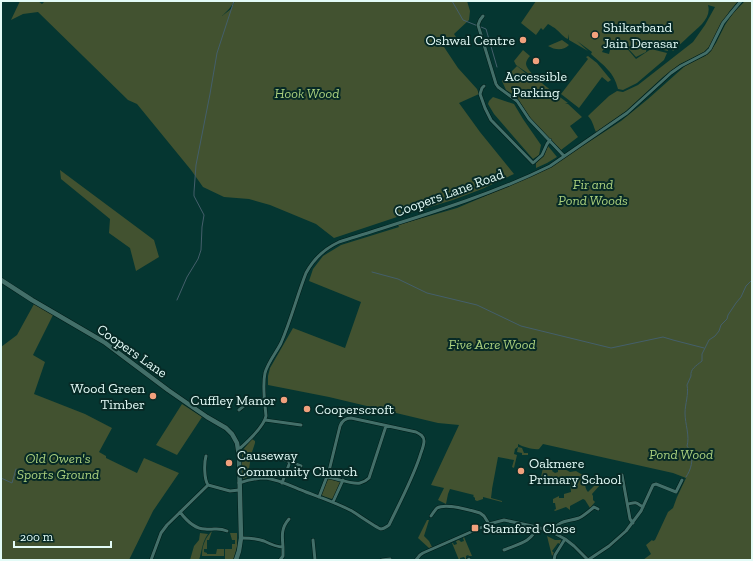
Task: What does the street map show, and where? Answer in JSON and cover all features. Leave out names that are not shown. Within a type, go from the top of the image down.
[{"type":"main road","name":"Coopers Lane","points":[[1,280],[104,342],[182,400],[226,428],[230,431],[237,443],[238,450]]},
{"type":"main road","points":[[236,560],[241,538],[238,450]]},
{"type":"street","name":"Coopers Lane Road","points":[[265,420],[264,382],[268,366],[280,345],[287,328],[306,273],[315,259],[324,251],[339,242],[456,205],[550,166],[627,113],[671,73],[706,53],[714,44],[723,23],[741,1]]},
{"type":"street","points":[[483,16],[478,25],[496,84],[517,101],[529,119],[564,156]]},
{"type":"street","points":[[484,86],[480,94],[491,120],[533,164],[542,155],[550,140]]},
{"type":"street","points":[[239,410],[250,401],[255,399],[265,399]]},
{"type":"street","points":[[239,483],[261,478],[282,483],[319,497],[334,502],[352,511],[380,529],[385,528],[389,525],[414,474],[423,445],[423,438],[418,433],[351,418],[346,419],[341,422],[338,429],[327,477],[319,497]]},
{"type":"street","points":[[238,450],[262,426],[265,420],[301,425]]},
{"type":"street","points":[[327,477],[360,483],[366,481],[369,478],[386,426]]},
{"type":"street","points":[[206,456],[204,461],[206,482],[208,485]]},
{"type":"street","points":[[280,458],[301,466]]},
{"type":"street","points":[[282,483],[290,462]]},
{"type":"street","points":[[622,475],[630,519],[633,522]]},
{"type":"street","points":[[334,502],[343,480]]},
{"type":"street","points":[[416,560],[423,554],[489,524],[499,520],[504,520],[537,527],[552,532],[565,539],[588,560],[615,541],[626,531],[643,507],[653,485],[656,484],[676,492],[682,480]]},
{"type":"street","points":[[208,485],[230,491],[239,490]]},
{"type":"street","points":[[151,560],[163,530],[172,519],[208,485]]},
{"type":"street","points":[[628,504],[636,503],[643,507]]},
{"type":"street","points":[[431,516],[437,508],[442,506],[450,506],[480,513],[489,524]]},
{"type":"street","points":[[552,532],[558,524],[580,517],[594,507],[598,509]]},
{"type":"street","points":[[180,512],[198,528],[221,528],[227,531]]},
{"type":"street","points":[[280,560],[283,556],[282,532],[284,524],[289,519]]},
{"type":"street","points":[[504,550],[528,540],[533,536],[537,527]]},
{"type":"street","points":[[241,538],[253,538],[283,547]]},
{"type":"street","points":[[554,560],[555,555],[565,539]]},
{"type":"street","points":[[313,540],[315,560]]},
{"type":"street","points":[[382,560],[390,559]]},
{"type":"green space","name":"Hook Wood","points":[[20,1],[38,1],[42,4],[45,1],[235,1],[467,1],[470,11],[469,20],[454,34],[456,37],[442,44],[458,68],[477,89],[479,94],[459,103],[514,174],[482,189],[453,200],[334,238],[316,224],[270,205],[249,199],[224,197],[203,187],[137,104],[128,100],[38,12],[23,14],[11,20]],"holes":[[[235,1],[231,9],[222,16],[229,9]]]},
{"type":"green space","points":[[536,1],[738,1],[729,12],[710,46],[704,52],[680,64],[663,77],[626,111],[596,132],[588,116],[609,96],[617,91],[623,92],[638,85],[693,42],[715,7],[708,5],[708,14],[703,22],[673,51],[666,42],[668,51],[647,46],[646,52],[636,57],[624,44],[603,50],[602,52],[609,54],[610,50],[624,45],[636,59],[651,49],[667,53],[664,60],[637,83],[623,90],[618,89],[614,78],[591,54],[592,52],[577,41],[588,51],[569,40],[569,34],[568,39],[548,24],[543,30],[541,28],[536,35],[521,23]]},
{"type":"green space","points":[[745,1],[752,1],[752,560],[643,560],[651,554],[646,545],[652,540],[655,540],[668,512],[673,508],[686,478],[673,473],[543,444],[539,449],[528,448],[518,444],[518,447],[515,449],[514,454],[517,455],[514,468],[512,467],[514,460],[498,457],[491,498],[502,502],[483,497],[483,499],[477,501],[473,496],[474,495],[450,489],[446,504],[438,500],[444,488],[431,485],[459,425],[438,423],[329,397],[268,385],[270,368],[293,328],[345,348],[361,302],[309,281],[313,269],[323,256],[341,245],[399,227],[398,225],[457,208],[551,167],[621,121],[685,66],[710,52],[733,13]]},
{"type":"green space","points":[[562,40],[569,45],[559,49],[548,46]]},
{"type":"green space","points":[[523,50],[530,56],[526,64],[532,73],[544,85],[568,103],[565,104],[568,104],[582,117],[570,126],[578,137],[561,150],[531,119],[516,96],[506,90],[502,81],[517,66],[528,75],[529,74],[516,65],[514,61]]},
{"type":"green space","points":[[588,56],[597,63],[611,80],[608,82],[602,77],[579,108],[561,94],[588,59],[586,57]]},
{"type":"green space","points":[[493,97],[514,104],[541,145],[539,155],[533,159],[494,114],[488,104]]},
{"type":"green space","points":[[548,146],[557,157],[536,168],[536,163],[544,156]]},
{"type":"green space","points":[[60,170],[154,240],[159,257],[136,271],[130,248],[109,233],[110,219],[61,179]]},
{"type":"green space","name":"Old Owen's Sports Ground","points":[[34,304],[53,315],[33,355],[45,362],[34,394],[85,414],[112,428],[99,452],[106,456],[106,458],[137,473],[144,458],[179,473],[153,511],[129,560],[1,560],[1,347],[17,335]]},
{"type":"green space","points":[[182,404],[202,417],[177,455],[156,445]]},
{"type":"green space","points":[[252,439],[255,443],[251,455],[248,477],[243,479],[242,451]]},
{"type":"green space","points":[[518,447],[522,448],[524,453],[528,453],[528,455],[522,455],[522,453],[517,452]]},
{"type":"green space","points":[[545,458],[549,459],[548,462],[554,467],[552,471],[555,473],[558,472],[559,466],[570,472],[576,471],[584,474],[588,492],[599,479],[602,479],[600,485],[592,494],[595,502],[590,508],[583,499],[570,506],[570,510],[566,507],[555,511],[554,510],[556,509],[553,499],[559,496],[559,498],[564,498],[564,494],[571,492],[570,480],[569,478],[564,478],[559,482],[557,479],[541,477]]},
{"type":"green space","points":[[328,479],[341,483],[334,498],[332,499],[321,494]]},
{"type":"green space","points":[[427,520],[429,520],[424,536],[432,547],[429,548],[418,538]]},
{"type":"green space","points":[[212,531],[209,540],[207,540],[207,549],[204,549],[204,552],[207,554],[216,554],[217,549],[224,549],[224,556],[202,556],[204,542]]},
{"type":"green space","points":[[200,533],[208,534],[203,543],[199,560],[190,560],[194,546],[199,540]]},
{"type":"green space","points":[[230,533],[237,533],[237,547],[233,560],[225,560],[225,549],[232,549],[232,544],[235,544],[235,540],[232,540]]},
{"type":"green space","points":[[547,536],[555,540],[561,540],[560,544],[558,543],[552,551],[554,553],[552,556]]},
{"type":"green space","points":[[464,537],[472,556],[468,555],[466,556],[466,560],[464,557],[460,558],[459,560],[452,543],[454,545],[457,544],[456,541],[464,541]]},
{"type":"waterway","points":[[177,300],[201,250],[204,215],[194,196],[196,165],[217,53],[234,1]]},
{"type":"waterway","points":[[452,1],[463,20],[478,26]]},
{"type":"waterway","points":[[481,27],[486,29],[497,67]]},
{"type":"waterway","points":[[372,272],[398,279],[427,293],[477,305],[521,326],[611,348],[663,337],[704,348]]},
{"type":"waterway","points":[[686,477],[691,468],[692,461],[690,450],[687,446],[688,438],[685,413],[688,392],[687,385],[691,376],[691,371],[702,361],[702,354],[709,340],[719,331],[721,325],[727,319],[746,286],[752,280]]},
{"type":"waterway","points":[[1,478],[12,483],[16,469]]},
{"type":"place","name":"Shikarband Jain Derasar","points":[[595,35]]},
{"type":"place","name":"Oshwal Centre","points":[[523,40]]},
{"type":"place","name":"Accessible Parking","points":[[536,61]]},
{"type":"place","name":"Wood Green Timber","points":[[153,396]]},
{"type":"place","name":"Cuffley Manor","points":[[284,400]]},
{"type":"place","name":"Cooperscroft","points":[[307,409]]},
{"type":"place","name":"Causeway Community Church","points":[[229,463]]},
{"type":"place","name":"Oakmere Primary School","points":[[521,471]]},
{"type":"place","name":"Stamford Close","points":[[475,528]]},
{"type":"park label","name":"Fir and Pond Woods","points":[[593,192]]},
{"type":"park label","name":"Five Acre Wood","points":[[492,344]]},
{"type":"park label","name":"Pond Wood","points":[[681,454]]}]
